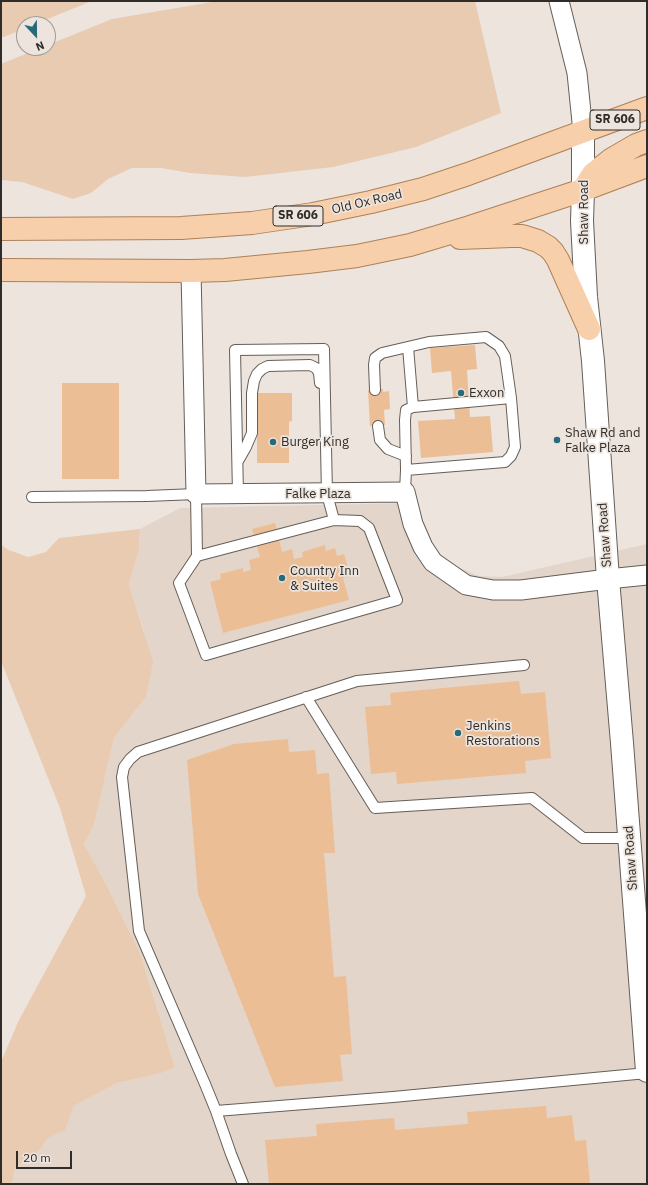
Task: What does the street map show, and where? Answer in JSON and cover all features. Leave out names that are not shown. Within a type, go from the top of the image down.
[{"type":"main road","name":"Old Ox Road","points":[[1,229],[181,228],[252,223],[313,214],[371,202],[468,174],[647,108]]},
{"type":"main road","name":"Shaw Road","points":[[583,132],[582,221],[586,297],[647,1072]]},
{"type":"main road","points":[[583,190],[592,174],[612,159],[647,140]]},
{"type":"main road","points":[[1,270],[225,270],[357,256],[410,245],[583,190],[647,166]]},
{"type":"main road","points":[[429,239],[511,236],[530,238],[544,244],[553,252],[558,260],[589,329]]},
{"type":"street","name":"Shaw Road","points":[[559,1],[577,73],[583,132]]},
{"type":"street","points":[[191,271],[196,494]]},
{"type":"street","points":[[405,492],[413,524],[429,557],[433,562],[466,585],[493,590],[521,590],[647,575]]},
{"type":"street","name":"Falke Plaza","points":[[196,494],[327,494],[405,492]]},
{"type":"lane","points":[[375,390],[375,358],[382,353],[429,342],[486,337],[499,346],[506,356],[515,447],[511,456],[505,462],[406,470]]},
{"type":"lane","points":[[408,347],[413,407]]},
{"type":"lane","points":[[238,494],[235,350],[324,349],[327,494],[334,520]]},
{"type":"lane","points":[[238,461],[252,433],[252,393],[254,381],[262,368],[268,366],[310,364],[316,368],[319,373],[322,426],[326,442]]},
{"type":"lane","points":[[405,492],[406,410],[413,407],[511,398]]},
{"type":"lane","points":[[378,426],[380,440],[388,449],[406,456]]},
{"type":"lane","points":[[32,497],[196,494],[197,556],[180,583],[206,655],[397,600],[369,528],[360,521],[334,520],[197,556]]},
{"type":"lane","points":[[243,1184],[230,1154],[216,1111],[139,931],[122,777],[124,767],[130,758],[138,752],[357,681],[524,665]]},
{"type":"lane","points":[[306,697],[375,808],[532,798],[584,838],[629,838]]},
{"type":"lane","points":[[216,1111],[385,1097],[647,1072]]},
{"type":"shaded area","points":[[1,1],[92,1],[55,16],[16,16],[16,32],[1,38]]},
{"type":"shaded area","points":[[218,1],[475,1],[501,113],[416,147],[333,167],[245,177],[190,173],[161,168],[132,168],[108,179],[91,193],[73,199],[22,182],[1,180],[1,64],[20,56],[56,56],[56,42],[112,19]]},
{"type":"shaded area","points":[[414,503],[430,540],[439,553],[453,565],[479,576],[502,577],[647,544],[647,1184],[12,1184],[15,1168],[39,1151],[48,1138],[65,1129],[74,1106],[117,1083],[162,1073],[175,1067],[140,953],[107,886],[84,844],[94,825],[114,738],[146,697],[144,631],[129,584],[139,550],[140,529],[180,508]]},
{"type":"shaded area","points":[[140,529],[139,550],[129,584],[153,662],[146,697],[114,738],[94,825],[84,844],[107,886],[140,953],[175,1067],[162,1073],[117,1083],[74,1106],[65,1130],[48,1138],[39,1151],[15,1168],[12,1184],[1,1184],[1,1062],[19,1020],[86,896],[60,808],[1,661],[1,545],[9,550],[28,557],[46,552],[59,538]]},
{"type":"building","name":"Exxon","points":[[475,345],[477,369],[467,370],[470,417],[490,416],[493,452],[421,458],[418,421],[455,419],[451,371],[432,373],[430,348]]},
{"type":"building","points":[[62,383],[119,383],[119,479],[62,479]]},
{"type":"building","points":[[383,389],[383,392],[389,391],[390,409],[384,410],[385,425],[370,426],[368,390]]},
{"type":"building","name":"Burger King","points":[[257,393],[292,393],[292,421],[289,422],[289,463],[257,463]]},
{"type":"building","name":"Country Inn & Suites","points":[[275,523],[282,552],[292,549],[294,559],[303,557],[302,552],[325,545],[326,551],[335,548],[337,556],[344,554],[350,576],[343,578],[349,600],[223,633],[210,582],[221,579],[220,574],[243,568],[243,572],[251,570],[249,560],[260,557],[252,529]]},
{"type":"building","name":"Jenkins Restorations","points":[[519,681],[521,694],[545,692],[551,758],[525,761],[526,773],[397,784],[396,772],[371,774],[365,707],[391,705],[390,693]]},
{"type":"building","points":[[288,739],[289,752],[315,750],[317,774],[329,773],[335,853],[324,853],[334,977],[346,976],[352,1054],[340,1055],[343,1081],[275,1087],[198,894],[187,760],[234,744]]},
{"type":"building","points":[[546,1106],[547,1118],[572,1115],[575,1141],[586,1140],[590,1184],[269,1184],[265,1140],[317,1136],[316,1124],[394,1118],[395,1130],[468,1124],[467,1112]]},
{"type":"place","name":"Exxon","points":[[461,393]]},
{"type":"place","name":"Shaw Rd and Falke Plaza","points":[[557,440]]},
{"type":"place","name":"Burger King","points":[[273,442]]},
{"type":"place","name":"Country Inn & Suites","points":[[282,578]]},
{"type":"place","name":"Jenkins Restorations","points":[[458,733]]}]
